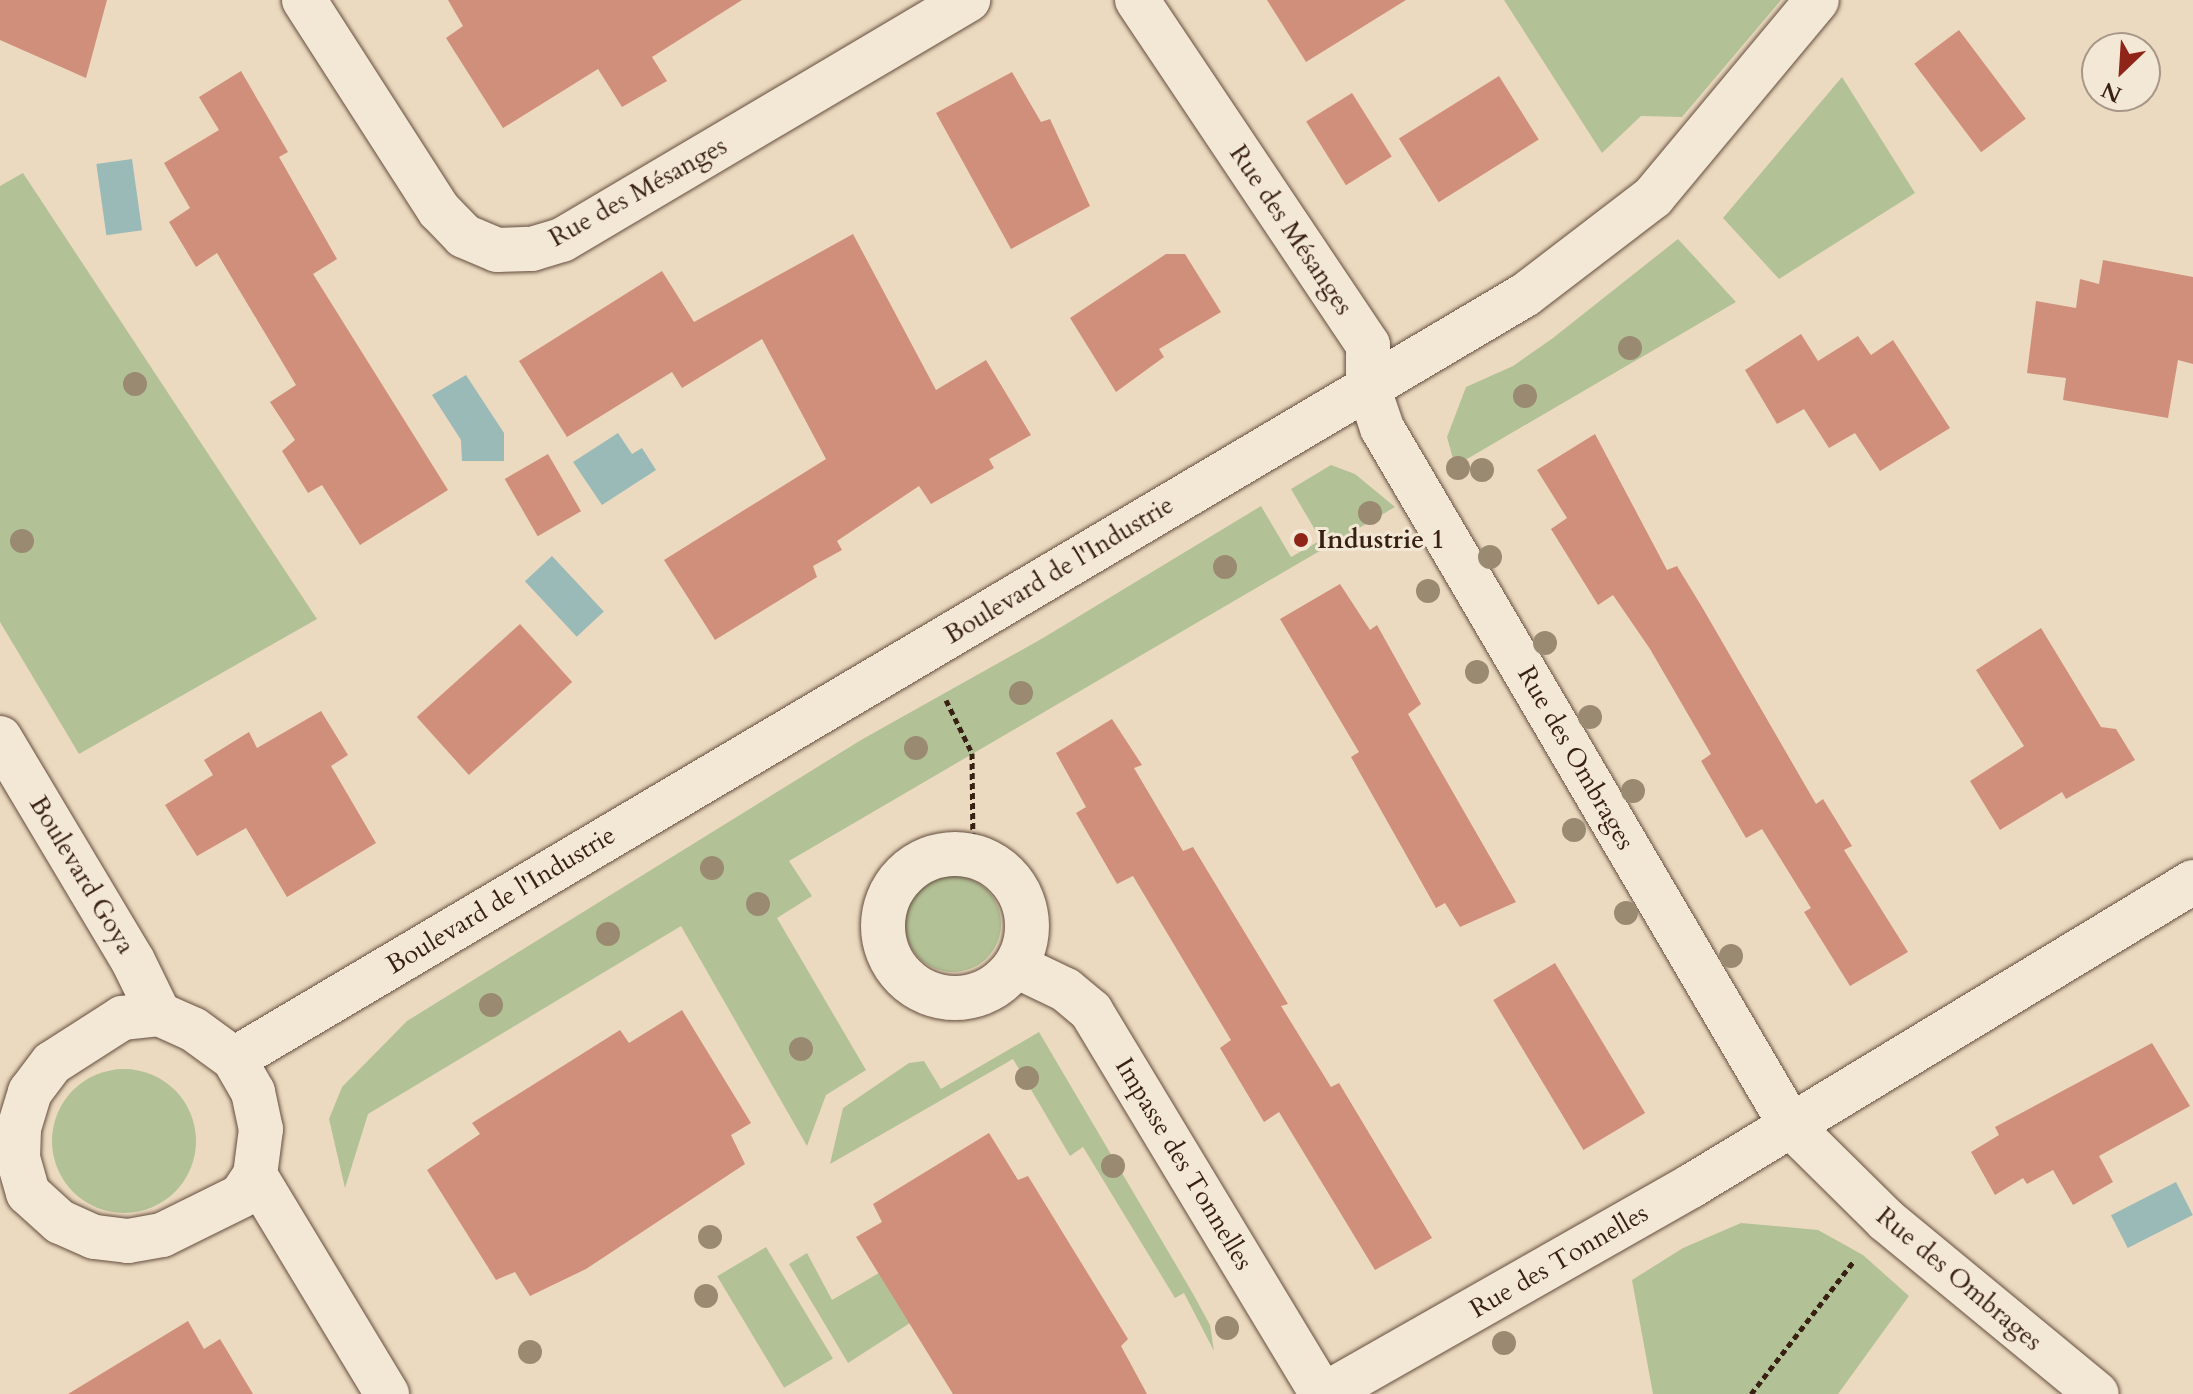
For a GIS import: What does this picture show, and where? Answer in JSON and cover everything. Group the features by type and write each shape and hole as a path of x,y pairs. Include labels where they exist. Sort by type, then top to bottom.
{"street":[{"name":"Rue des Mésanges","path":"304,0 439,210 464,236 497,250 532,249 562,240 968,0"},
{"name":"Rue des Mésanges","path":"1137,0 1368,345 1368,387"},
{"name":"Boulevard de l'Industrie","path":"234,1059 1525,295 1653,197 1817,0"},
{"name":"Rue des Ombrages","path":"1368,387 1382,428 1791,1126 1886,1220 2097,1394"},
{"name":"Boulevard Goya","path":"0,738 133,961 159,1014"},
{"path":"934,857 973,857 1004,874 1020,893 1026,930 1016,966 998,985 951,999 926,993 906,979 890,958 883,934 884,909 894,886 912,868 934,857"},
{"path":"1791,1126 2193,882"},
{"name":"Impasse des Tonnelles","path":"1016,966 1066,990 1091,1011 1324,1394"},
{"path":"159,1014 193,1029 234,1059 253,1092 261,1129 255,1175 241,1196 205,1218 162,1235 128,1241 94,1237 14,1201 19,1128 30,1092 52,1063 84,1039 122,1018 159,1014"},
{"name":"Rue des Tonnelles","path":"1324,1394 1791,1126"},
{"path":"255,1175 387,1394"}],"path":[{"path":"939,686 972,753 973,857"},
{"path":"1751,1394 1863,1249"}],"green space":[{"path":"1504,0 1781,0 1682,117 1641,116 1602,153"},
{"path":"1842,77 1915,193 1779,279 1723,218"},
{"path":"23,173 317,619 79,754 0,622 0,186"},
{"path":"1678,239 1736,302 1455,466 1447,437 1466,387 1513,366"},
{"path":"1331,465 1355,474 1395,507 789,861 812,896 777,918 866,1070 826,1095 807,1146 681,926 368,1114 345,1188 329,1119 342,1087 407,1021 861,740 1043,638 1261,506 1291,557 1321,540 1291,489"},
{"path":"953,876 971,880 987,890 997,906 1001,924 997,942 987,958 971,968 953,972 935,968 919,958 909,942 905,924 909,906 919,890 935,880"},
{"path":"1039,1032 1192,1292 1210,1325 1214,1351 1184,1293 1175,1298 1083,1147 1070,1156 1013,1059 830,1164 843,1108 909,1063 924,1061 941,1089"},
{"path":"124,1069 152,1074 175,1090 191,1113 196,1141 191,1169 175,1192 152,1208 124,1213 96,1208 73,1192 57,1169 52,1141 57,1113 73,1090 96,1074"},
{"path":"1741,1223 1818,1230 1863,1255 1909,1296 1838,1394 1653,1394 1632,1280 1683,1248"},
{"path":"766,1247 833,1358 784,1388 717,1276"},
{"path":"807,1253 832,1300 879,1273 910,1323 848,1363 789,1264"}],"water":[{"path":"132,159 142,230 106,235 96,164"},
{"path":"466,375 504,433 504,461 462,461 461,440 432,395"},
{"path":"618,433 632,454 642,448 656,470 602,505 573,462"},
{"path":"552,556 604,612 577,637 525,581"},
{"path":"2176,1182 2193,1215 2128,1248 2111,1215"}],"building":[{"path":"0,0 107,0 86,78 0,40"},
{"path":"448,0 742,0 652,57 667,81 622,107 598,69 503,128 446,38 463,26"},
{"path":"1267,0 1406,0 1306,62"},
{"path":"1959,30 2026,119 1981,152 1914,64"},
{"path":"241,71 288,152 279,157 337,259 313,274 448,490 360,545 322,485 308,493 282,451 295,440 270,402 296,385 217,253 196,267 169,222 190,208 164,163 219,130 199,97"},
{"path":"1012,72 1041,122 1050,119 1090,206 1011,249 936,113"},
{"path":"1499,76 1539,140 1439,202 1399,139"},
{"path":"1352,93 1392,157 1346,185 1306,122"},
{"path":"853,234 936,390 986,360 1031,435 989,459 994,468 931,504 919,486 837,541 842,550 813,566 817,577 715,640 664,560 826,459 762,339 682,388 672,372 567,437 519,361 662,271 694,322"},
{"path":"1166,254 1185,254 1221,312 1159,349 1164,357 1116,392 1070,318"},
{"path":"2103,260 2193,277 2193,364 2178,360 2168,418 2063,400 2066,378 2027,373 2036,301 2076,308 2080,279 2099,284"},
{"path":"1801,334 1818,361 1858,336 1871,355 1893,340 1950,428 1880,471 1855,433 1829,448 1804,409 1777,424 1745,370"},
{"path":"1595,434 1667,570 1677,566 1816,804 1823,799 1852,846 1844,850 1908,952 1850,986 1804,912 1811,908 1762,829 1746,838 1701,761 1711,754 1650,649 1613,595 1598,605 1551,529 1567,518 1537,470"},
{"path":"548,454 581,511 538,536 505,479"},
{"path":"1340,584 1370,630 1377,625 1421,704 1408,714 1516,902 1460,927 1445,903 1436,908 1351,757 1359,752 1280,619"},
{"path":"520,624 572,682 469,775 417,717"},
{"path":"2041,628 2101,727 2116,729 2135,760 2066,799 2062,792 2000,830 1970,781 2024,746 1976,670"},
{"path":"321,711 348,755 331,766 376,843 287,897 246,828 197,856 165,805 213,775 204,760 249,732 257,748"},
{"path":"1112,719 1142,765 1134,768 1183,851 1193,847 1288,1004 1281,1006 1331,1087 1339,1083 1432,1238 1375,1270 1279,1112 1264,1122 1220,1048 1231,1040 1133,876 1117,884 1076,813 1086,807 1056,753"},
{"path":"1555,963 1645,1113 1583,1150 1493,1000"},
{"path":"682,1010 751,1123 731,1135 745,1164 586,1269 530,1296 515,1272 496,1280 427,1170 480,1134 472,1123 620,1030 629,1043"},
{"path":"2152,1043 2190,1106 2099,1156 2113,1182 2073,1205 2053,1170 2027,1184 2023,1178 1995,1195 1971,1152 1999,1135 1995,1127"},
{"path":"989,1133 1018,1180 1028,1176 1128,1339 1121,1346 1147,1394 953,1394 856,1237 882,1222 873,1204"},
{"path":"188,1321 204,1349 220,1339 253,1394 68,1394"}],"place":[{"name":"Industrie 1","path":"1301,540"}]}
